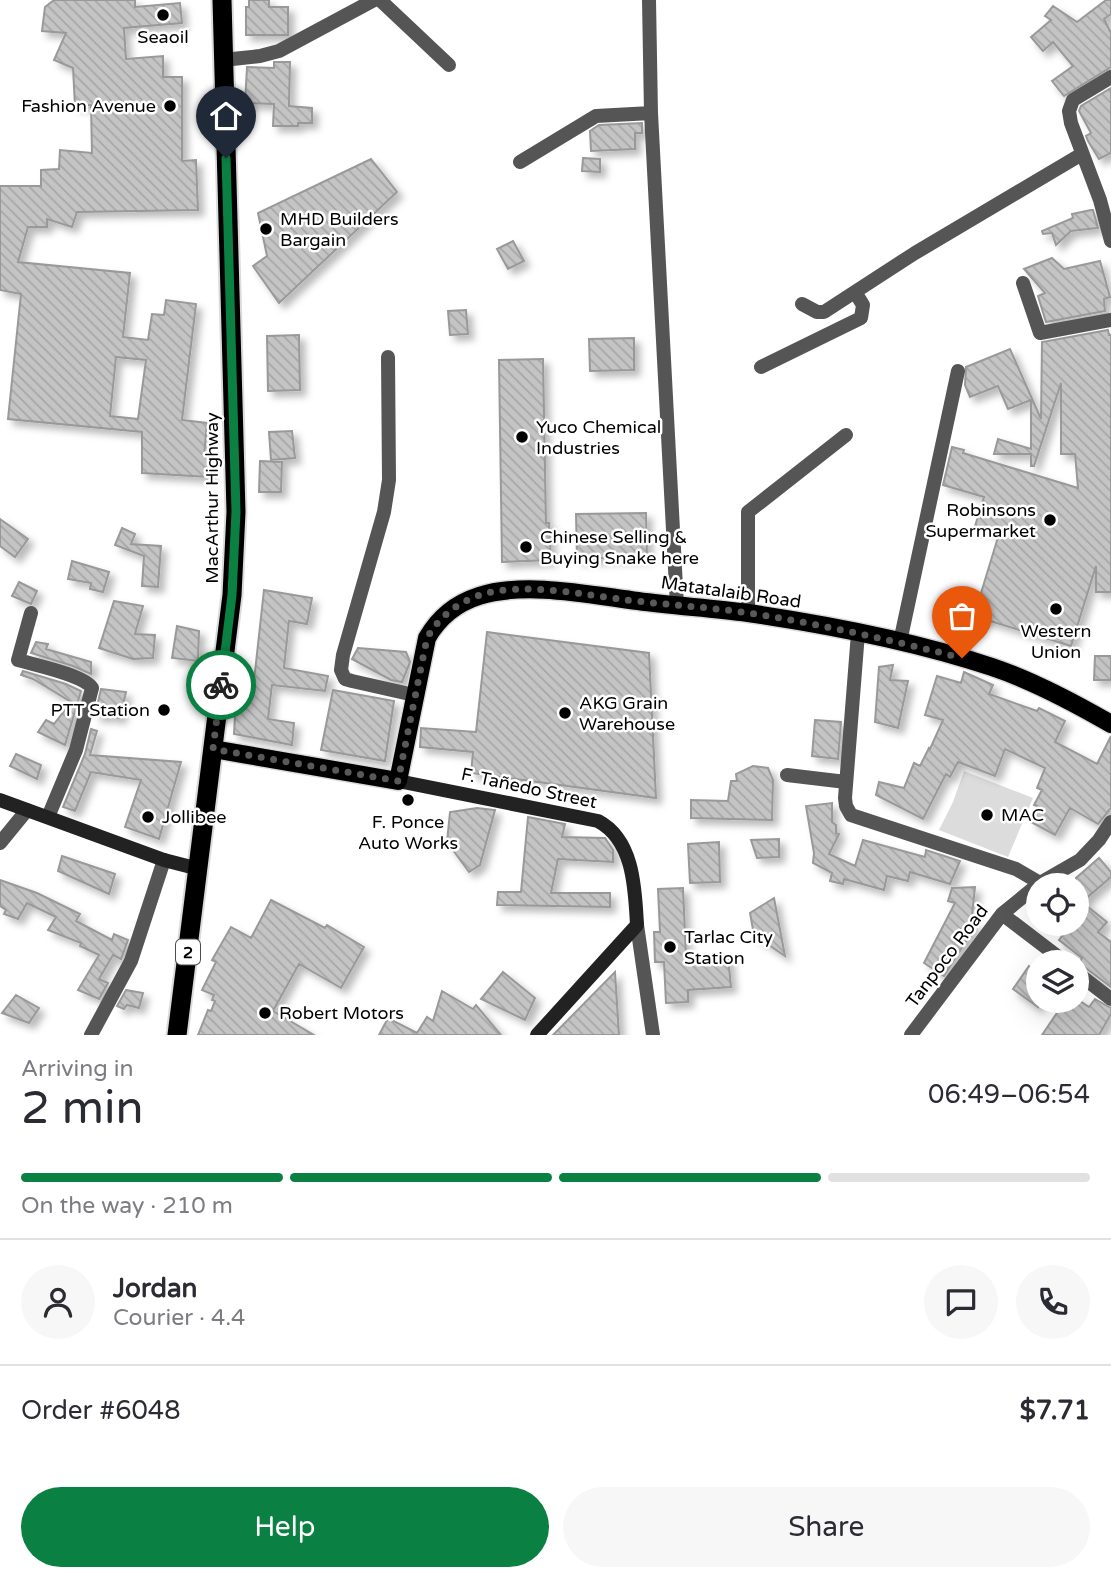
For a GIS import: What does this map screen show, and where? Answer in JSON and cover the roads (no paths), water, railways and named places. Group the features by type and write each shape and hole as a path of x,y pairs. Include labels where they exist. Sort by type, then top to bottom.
{"highway":[{"name":"MacArthur Highway","path":"177,1035 232,595 236,512 222,0"}],"main road":[{"name":"Matatalaib Road","path":"398,781 427,638 435,625 447,613 480,595 517,590 563,592 748,613 900,642 1018,676 1111,724"},
{"path":"213,749 398,781"},
{"name":"F. Tañedo Street","path":"398,781 585,818 605,825 617,836 628,859 637,925"},
{"path":"0,800 164,860 199,869"},
{"path":"537,1035 637,925"}],"street":[{"path":"223,60 279,51 373,0"},
{"path":"380,0 449,65"},
{"path":"649,0 652,113 677,606"},
{"path":"1111,77 1073,100 1070,105 1070,124 1100,200 1111,241"},
{"path":"520,162 596,116 652,113"},
{"path":"802,304 817,312 824,312 915,253 1082,154"},
{"path":"1023,284 1040,333 1111,320"},
{"path":"761,367 861,318 863,305 855,292"},
{"path":"388,357 389,480 384,512 341,670 345,679 414,695"},
{"path":"900,642 958,371"},
{"path":"748,613 748,512 846,435"},
{"path":"31,613 18,660 80,679 92,688 76,750 48,817"},
{"path":"858,633 846,782 846,806 851,815 1016,869 1026,875"},
{"path":"787,775 846,782"},
{"path":"0,843 27,810"},
{"name":"Tanpoco Road","path":"1057,873 1080,860 1111,822"},
{"path":"92,1035 131,961 164,860"},
{"name":"Tanpoco Road","path":"918,1033 1002,914 1026,894"},
{"path":"1002,914 1049,950"},
{"path":"637,925 653,1035"},
{"path":"1089,982 1111,999"}],"place":[{"name":"Seaoil","path":"163,15"},
{"name":"Fashion Avenue","path":"170,106"},
{"name":"MHD Builders Bargain","path":"266,229"},
{"name":"Yuco Chemical Industries","path":"522,437"},
{"name":"Robinsons Supermarket","path":"1050,520"},
{"name":"Chinese Selling & Buying Snake here","path":"526,547"},
{"name":"Western Union","path":"1056,609"},
{"name":"PTT Station","path":"164,710"},
{"name":"AKG Grain Warehouse","path":"565,713"},
{"name":"F. Ponce Auto Works","path":"408,800"},
{"name":"MAC","path":"987,815"},
{"name":"Jollibee","path":"148,817"},
{"name":"Tarlac City Station","path":"670,947"},
{"name":"Robert Motors","path":"265,1013"}]}
